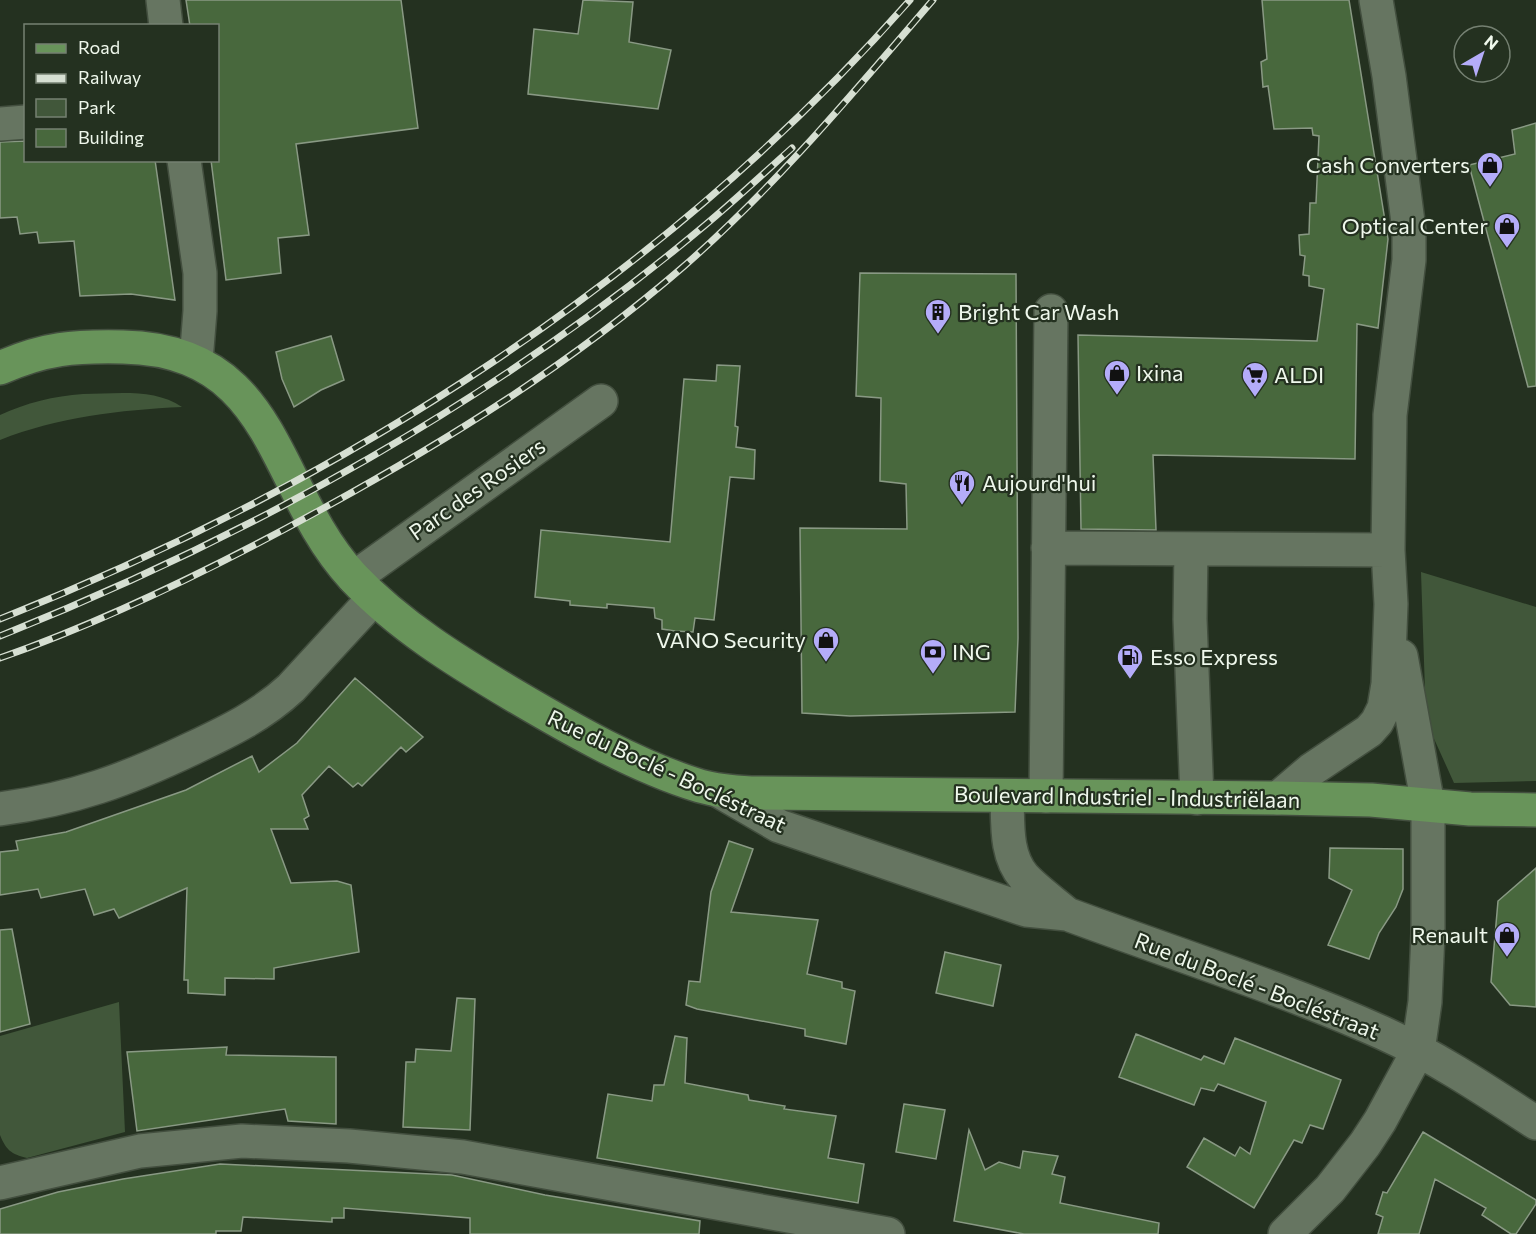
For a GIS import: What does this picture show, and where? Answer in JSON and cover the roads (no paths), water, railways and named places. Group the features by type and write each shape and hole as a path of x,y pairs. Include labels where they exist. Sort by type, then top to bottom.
{"main road":[{"name":"Rue du Boclé - Bocléstraat","path":"0,368 38,353 75,347 130,347 152,349 196,361 217,373 243,398 274,446 328,545 364,588 452,657 566,726 664,773 719,790"},
{"name":"Boulevard Industriel - Industriëlaan","path":"719,790 751,794 1371,800 1470,809 1536,810"}],"street":[{"path":"163,0 166,24"},
{"path":"1278,798 1311,770 1368,731 1377,722 1384,708 1388,684 1391,604 1388,550 1390,415 1409,260 1409,230 1389,76 1376,0"},
{"path":"0,124 24,122"},
{"path":"184,162 200,273 196,361"},
{"path":"1046,796 1051,311"},
{"name":"Parc des Rosiers","path":"0,809 62,799 99,788 150,769 248,721 291,688 364,588 602,401"},
{"path":"1048,548 1388,550"},
{"path":"1191,549 1190,620 1197,798"},
{"path":"1285,1234 1330,1189 1365,1144 1380,1122 1418,1051 1425,1002 1428,805 1391,604"},
{"name":"Rue du Boclé - Bocléstraat","path":"719,790 779,826 1026,910 1067,914 1311,1002 1418,1051 1536,1123"},
{"name":"Rue du Boclé - Bocléstraat","path":"1007,796 1008,838 1013,859 1024,876 1067,914"},
{"path":"0,1183 140,1151 242,1141 350,1146 464,1157 888,1234"}],"railway":[{"path":"0,619 128,565 252,504 374,437 492,363 605,282 713,195 815,101 910,0"},
{"path":"0,658 123,609 283,530 417,455 554,367 641,302 717,236 782,172 933,0"},
{"path":"0,636 94,597 187,554 368,459 456,406 542,349 624,289 704,226 792,148"}],"place":[{"name":"Cash Converters","path":"1490,188"},
{"name":"Optical Center","path":"1507,249"},
{"name":"Bright Car Wash","path":"938,335"},
{"name":"Ixina","path":"1117,396"},
{"name":"ALDI","path":"1255,398"},
{"name":"Aujourd'hui","path":"962,506"},
{"name":"VANO Security","path":"826,663"},
{"name":"ING","path":"933,675"},
{"name":"Esso Express","path":"1130,680"},
{"name":"Renault","path":"1507,958"}]}
